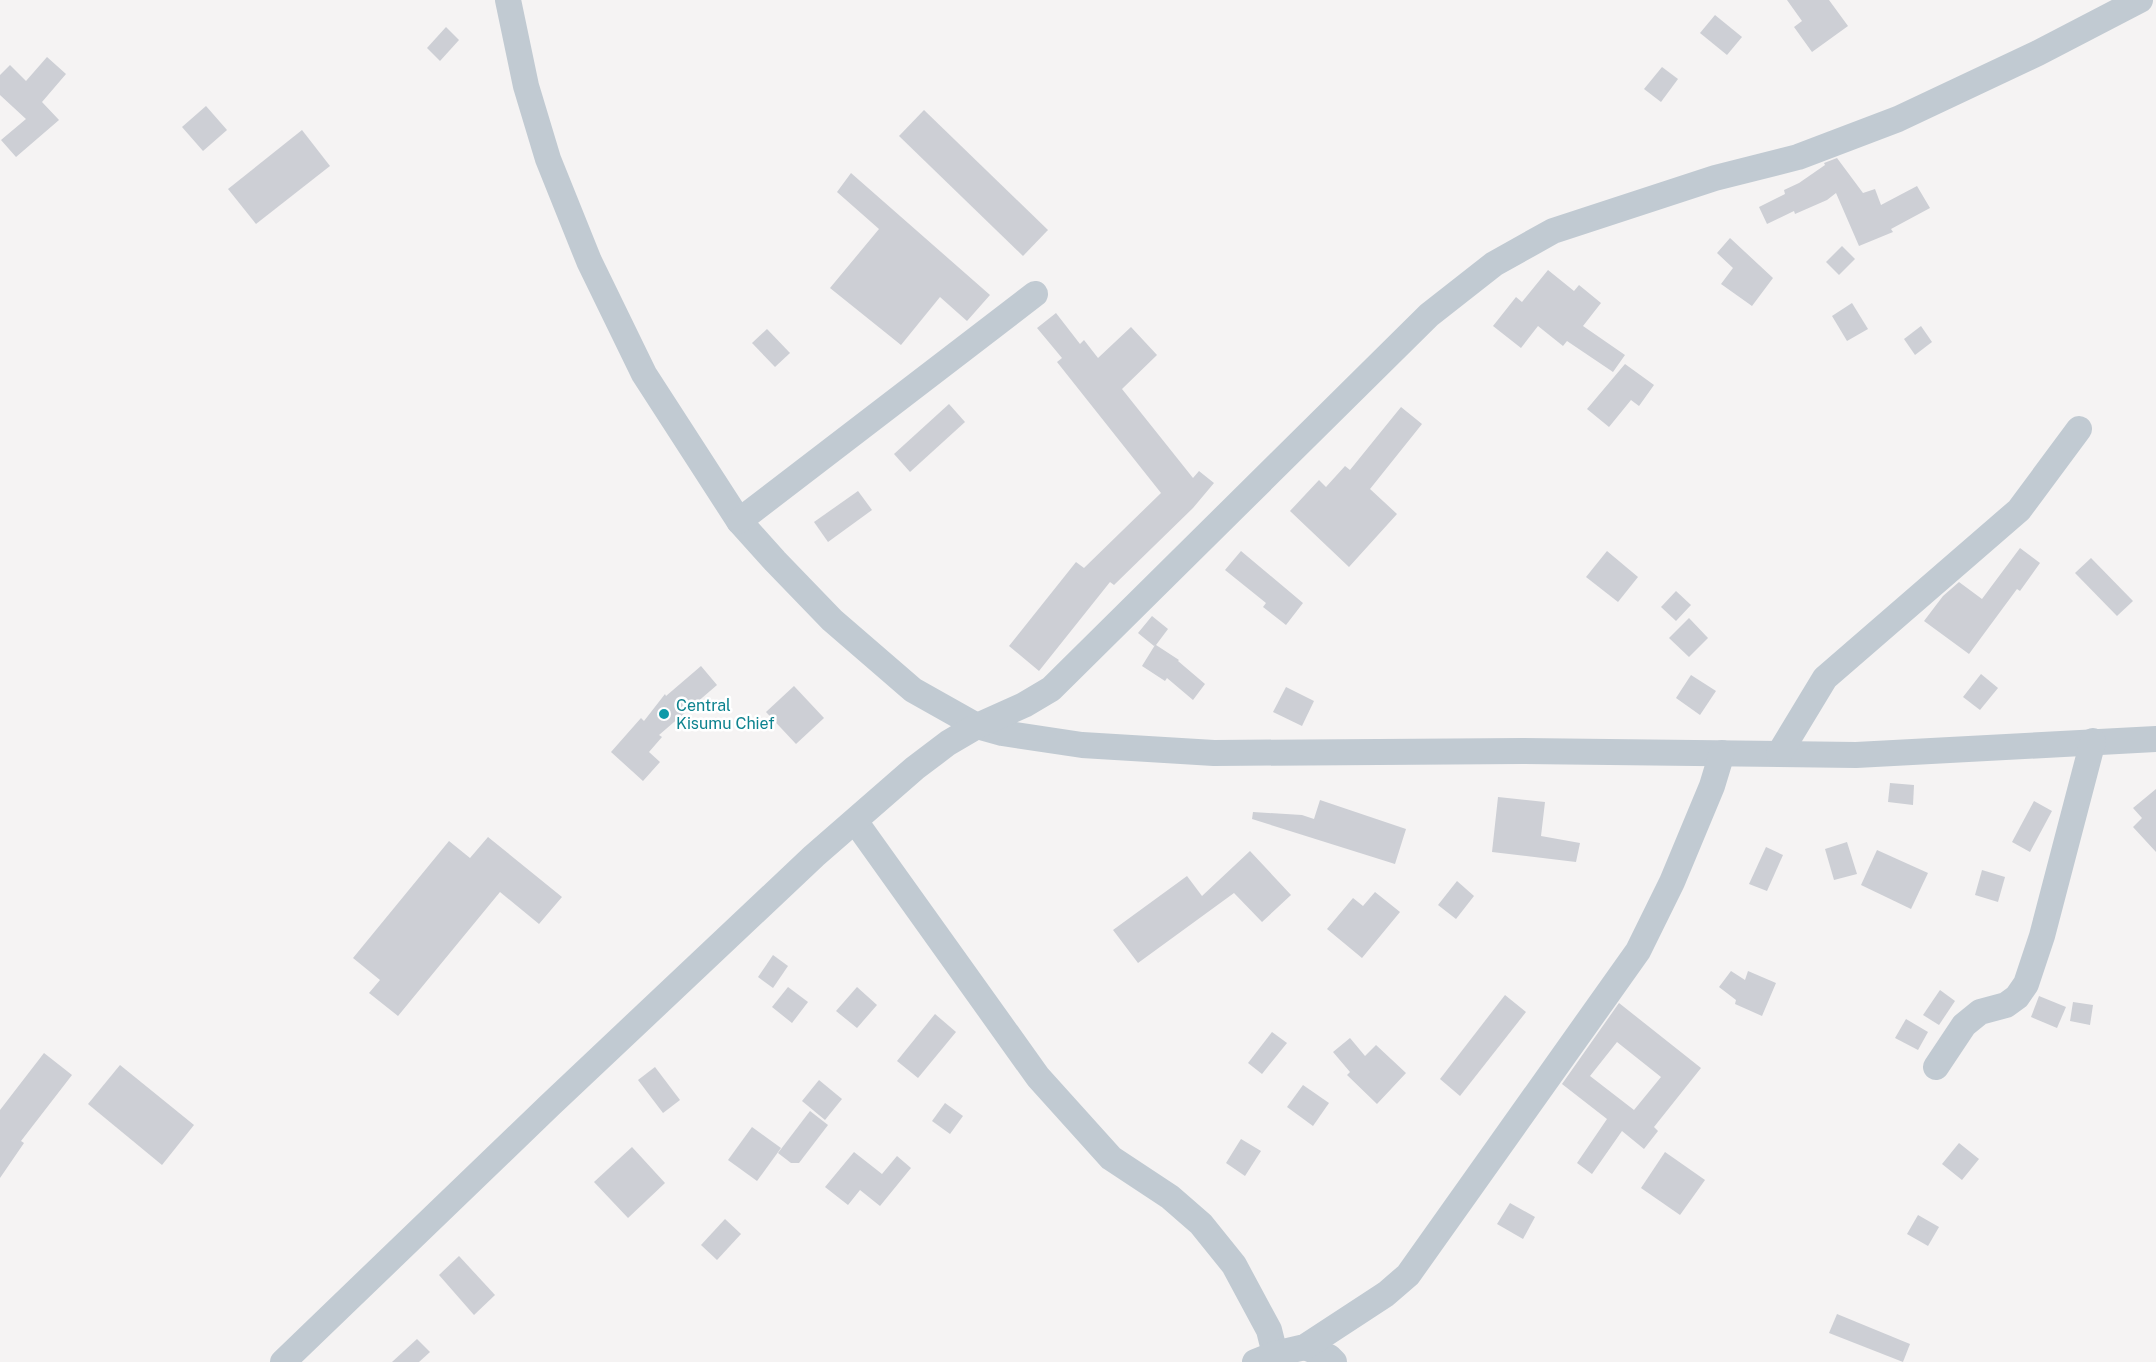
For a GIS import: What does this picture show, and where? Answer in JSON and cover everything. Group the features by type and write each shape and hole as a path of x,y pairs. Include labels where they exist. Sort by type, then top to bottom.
{"street":[{"path":"508,0 526,86 548,159 589,261 644,374 739,521 775,561 832,620 913,690 977,726 1002,733 1082,745 1214,753 1381,750 1856,755 2156,739"},
{"path":"283,1362 550,1105 806,864 915,768 948,743 1051,689 1429,315 1494,264 1552,231 1715,178 1798,156 1898,119 2038,53 2140,0"},
{"path":"739,521 1035,294"},
{"path":"1779,754 1825,678 2019,510 2079,429"},
{"path":"1936,1067 1964,1026 1980,1012 2006,1005 2017,997 2026,984 2043,936 2093,741"},
{"path":"855,821 1038,1077 1111,1158 1170,1197 1201,1224 1234,1265 1269,1330 1265,1358 1305,1347 1386,1294 1408,1275 1638,951 1672,882 1712,786 1722,753"},
{"path":"1305,1347 1334,1362"}],"building":[{"path":"1787,0 1829,0 1848,26 1812,52 1794,27 1802,21"},
{"path":"1715,15 1742,37 1727,55 1700,33"},
{"path":"446,27 459,40 440,61 427,48"},
{"path":"47,57 66,74 42,102 59,120 16,157 1,140 26,119 0,95 0,75 10,65 26,81"},
{"path":"1662,67 1678,79 1661,102 1644,89"},
{"path":"206,106 227,130 203,151 182,127"},
{"path":"924,110 1048,230 1023,256 899,136"},
{"path":"302,130 330,166 256,224 228,189"},
{"path":"1837,158 1863,193 1875,189 1881,205 1917,186 1930,208 1891,229 1893,232 1859,246 1836,193 1827,200 1795,214 1794,211 1767,224 1759,207 1785,194 1784,190 1799,183 1825,165 1824,163"},
{"path":"851,173 990,295 967,321 940,297 901,345 830,288 879,229 837,192"},
{"path":"1730,238 1773,278 1752,306 1721,284 1733,268 1717,253"},
{"path":"1842,246 1855,259 1839,275 1826,262"},
{"path":"1548,270 1574,291 1579,285 1601,303 1583,326 1625,355 1613,372 1567,341 1563,346 1538,326 1521,348 1493,326 1516,297 1522,302"},
{"path":"1852,303 1868,329 1847,341 1832,316"},
{"path":"1056,313 1080,344 1084,340 1098,358 1131,327 1157,355 1122,389 1193,478 1199,471 1214,483 1193,508 1114,585 1110,582 1039,671 1009,646 1076,562 1084,568 1161,493 1057,362 1062,358 1037,328"},
{"path":"1921,326 1932,342 1915,355 1904,339"},
{"path":"767,329 790,353 775,367 752,343"},
{"path":"1625,364 1654,385 1639,406 1631,400 1609,427 1587,409"},
{"path":"949,404 965,422 910,472 894,454"},
{"path":"1401,407 1422,424 1370,489 1397,514 1349,567 1290,511 1319,480 1326,487 1345,466 1350,470"},
{"path":"858,491 872,510 828,542 814,522"},
{"path":"2020,548 2040,563 2020,591 2017,589 1969,654 1924,621 1943,596 1959,582 1982,599"},
{"path":"1241,551 1303,603 1286,625 1263,607 1266,603 1225,570"},
{"path":"1607,551 1638,577 1618,602 1586,577"},
{"path":"2091,558 2133,601 2117,616 2075,573"},
{"path":"1676,591 1691,605 1676,621 1661,607"},
{"path":"1152,616 1168,629 1156,645 1179,660 1205,684 1193,700 1167,678 1165,681 1142,666 1155,645 1138,633"},
{"path":"1689,618 1708,638 1689,657 1669,638"},
{"path":"701,666 717,685 659,735 662,737 649,752 660,762 643,781 611,752 641,718 644,721 665,694 666,696"},
{"path":"1981,674 1998,688 1980,710 1963,697"},
{"path":"1691,675 1716,691 1700,715 1676,698"},
{"path":"794,686 824,718 796,744 766,712"},
{"path":"1286,687 1314,701 1302,726 1273,712"},
{"path":"1890,783 1914,785 1913,805 1888,802"},
{"path":"2156,789 2156,852 2133,827 2142,818 2133,808"},
{"path":"1498,797 1545,802 1541,836 1580,843 1576,862 1492,852"},
{"path":"1320,800 1406,829 1395,864 1252,819 1253,812 1302,815 1314,819"},
{"path":"2034,801 2052,811 2030,852 2012,842"},
{"path":"488,837 562,897 539,924 500,892 398,1016 369,993 380,980 353,958 449,841 470,858"},
{"path":"1847,842 1857,874 1834,880 1825,849"},
{"path":"1766,847 1783,855 1767,891 1749,884"},
{"path":"1877,850 1928,873 1911,909 1861,885"},
{"path":"1250,851 1291,895 1262,922 1234,893 1138,963 1113,930 1187,876 1202,896"},
{"path":"1982,870 2005,877 1998,902 1975,895"},
{"path":"1457,881 1474,896 1456,919 1438,905"},
{"path":"1375,892 1400,912 1362,958 1327,929 1353,898 1363,906"},
{"path":"773,955 788,966 773,988 758,977"},
{"path":"1731,971 1745,980 1748,971 1776,983 1762,1016 1735,1004 1736,1000 1719,987"},
{"path":"788,987 808,1002 792,1023 772,1007"},
{"path":"857,987 877,1005 857,1028 836,1011"},
{"path":"1940,990 1955,1001 1939,1025 1923,1015"},
{"path":"1505,995 1526,1012 1460,1096 1440,1079"},
{"path":"2039,996 2066,1007 2057,1028 2031,1017"},
{"path":"2073,1002 2093,1005 2090,1025 2070,1021"},
{"path":"1619,1003 1701,1068 1654,1127 1658,1131 1644,1149 1622,1131 1592,1174 1577,1163 1607,1119 1562,1084","holes":["1617,1042 1661,1077 1634,1110 1590,1076"]},
{"path":"935,1014 956,1032 918,1078 897,1061"},
{"path":"1906,1019 1928,1032 1918,1050 1895,1038"},
{"path":"1272,1032 1287,1043 1262,1074 1248,1063"},
{"path":"1350,1038 1365,1056 1376,1045 1406,1073 1377,1104 1347,1075 1350,1072 1333,1052"},
{"path":"44,1053 72,1075 21,1141 24,1143 0,1178 0,1110"},
{"path":"120,1065 194,1125 162,1165 88,1104"},
{"path":"655,1067 680,1100 663,1113 638,1080"},
{"path":"819,1080 842,1099 825,1120 802,1101"},
{"path":"1303,1085 1329,1103 1313,1126 1287,1107"},
{"path":"945,1103 963,1116 950,1134 932,1121"},
{"path":"810,1111 828,1125 799,1163 791,1163 778,1153"},
{"path":"752,1127 781,1148 757,1181 728,1160"},
{"path":"1241,1139 1261,1151 1245,1176 1226,1163"},
{"path":"1959,1143 1979,1159 1962,1180 1942,1164"},
{"path":"632,1147 665,1183 628,1218 594,1182"},
{"path":"854,1152 882,1174 897,1156 911,1168 880,1206 860,1190 848,1205 825,1187"},
{"path":"1665,1152 1705,1180 1680,1215 1641,1188"},
{"path":"1510,1203 1535,1217 1523,1239 1497,1224"},
{"path":"1918,1215 1939,1227 1928,1246 1907,1234"},
{"path":"725,1219 741,1234 717,1260 701,1245"},
{"path":"459,1256 495,1295 474,1315 439,1275"},
{"path":"1837,1314 1910,1344 1903,1362 1829,1333"},
{"path":"417,1339 430,1352 419,1362 392,1362"}],"place":[{"name":"Central Kisumu Chief","path":"664,714"}]}
